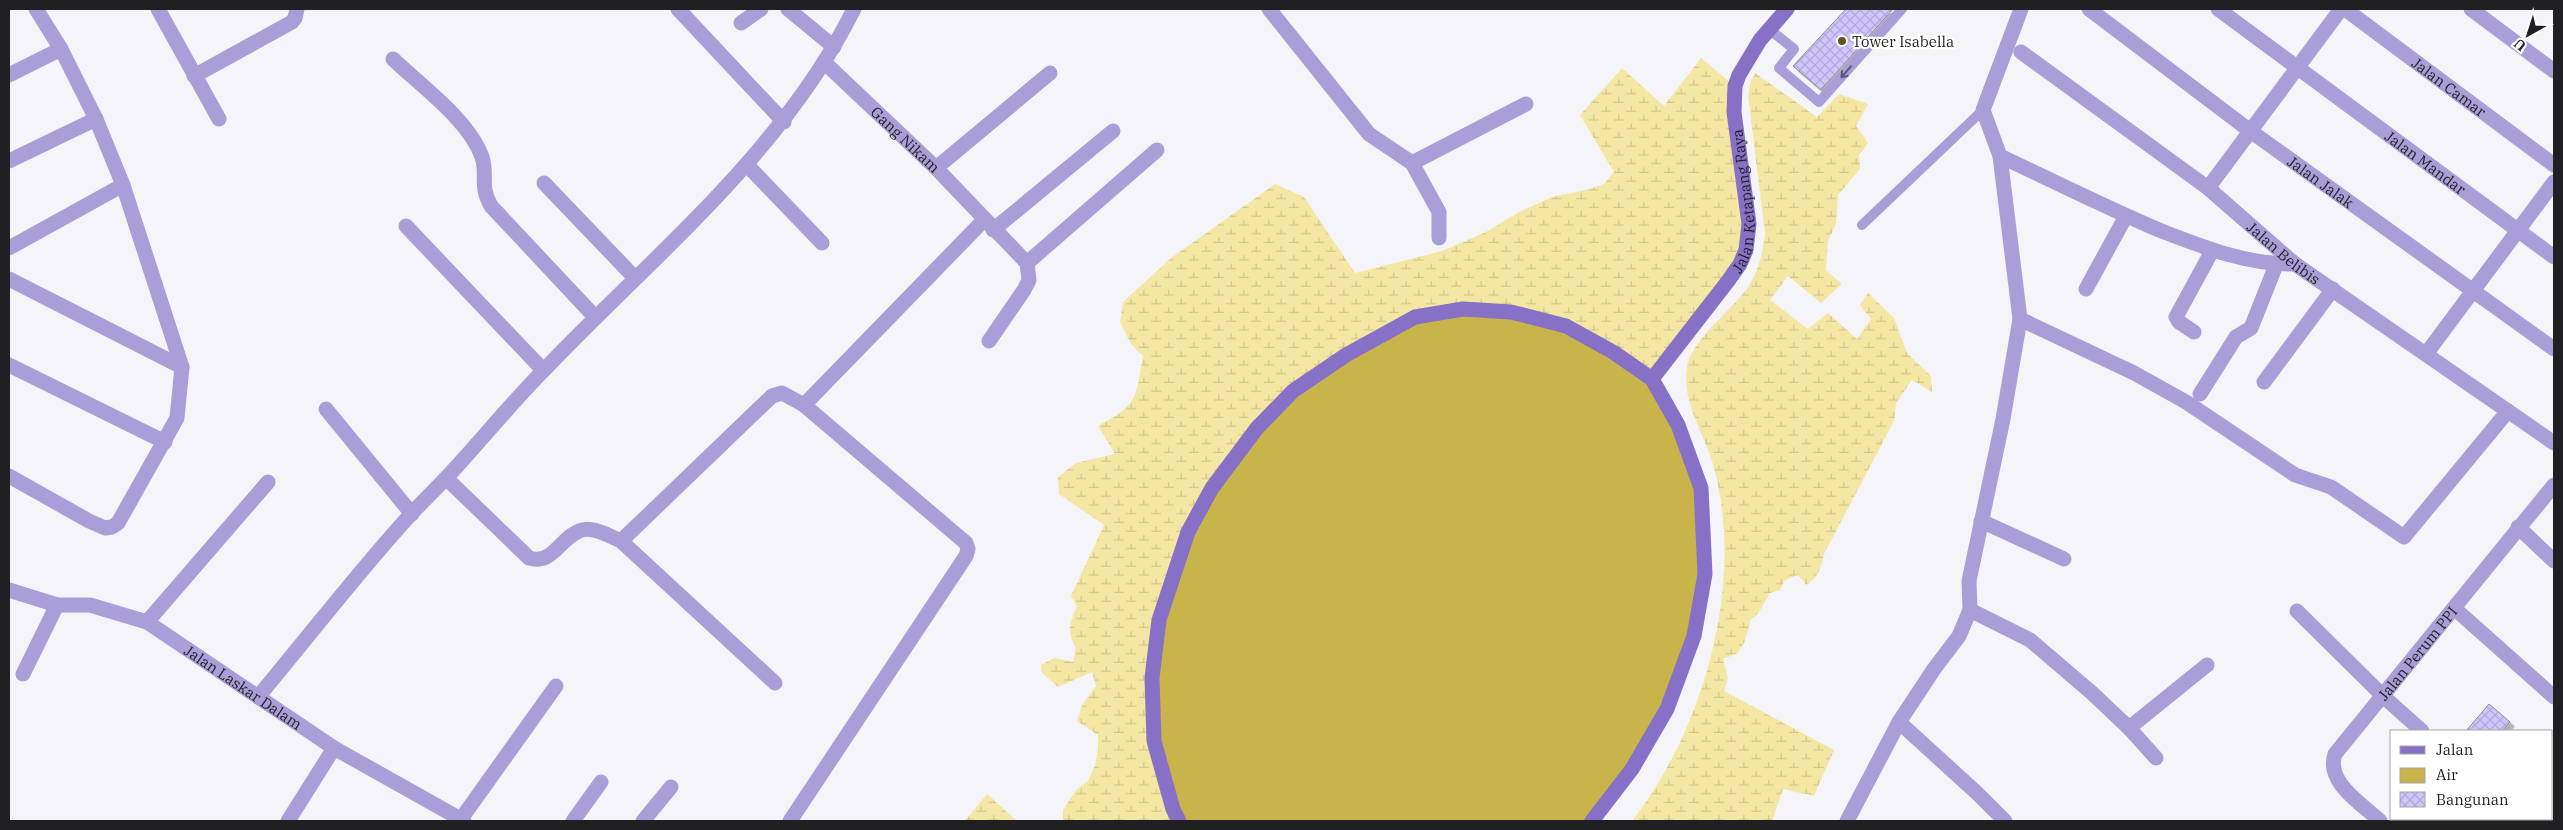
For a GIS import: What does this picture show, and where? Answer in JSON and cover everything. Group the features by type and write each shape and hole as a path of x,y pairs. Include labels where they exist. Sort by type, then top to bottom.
{"street":[{"path":"9,476 89,521 105,528 112,527 118,523 177,418 182,367 123,185 96,119 61,49 36,9"},
{"path":"158,9 219,120"},
{"path":"194,76 292,22 297,9"},
{"path":"678,9 784,122"},
{"path":"741,23 761,9"},
{"path":"788,9 834,47"},
{"path":"258,697 412,514 543,370 692,223 747,165 784,122 825,62 854,9"},
{"path":"1269,9 1369,134 1412,163 1439,212 1439,238"},
{"name":"Jalan Ketapang Raya","path":"1652,380 1728,281 1740,264 1746,250 1749,224 1733,99 1739,74 1748,58 1769,29 1787,9"},
{"path":"1847,821 1899,722 1934,668 1959,636 1970,610 1969,581 2003,419 2020,319 2000,156 1983,110 2021,9"},
{"name":"Jalan Jalak","path":"2089,9 2250,130 2554,350"},
{"name":"Jalan Mandar","path":"2218,9 2554,257"},
{"path":"2208,188 2295,67 2341,9"},
{"name":"Jalan Camar","path":"2345,9 2554,166"},
{"path":"2471,9 2554,71"},
{"path":"9,74 61,49"},
{"name":"Jalan Belibis","path":"2022,52 2208,188 2295,264 2554,443"},
{"path":"393,59 462,124 482,157 484,195 491,206 595,317"},
{"name":"Gang Nikam","path":"825,62 936,168 1027,263"},
{"path":"936,168 1050,73"},
{"path":"1412,163 1526,104"},
{"path":"9,161 96,119"},
{"path":"804,405 989,225 1113,131"},
{"path":"988,340 1024,290 1029,280 1027,263 1157,150"},
{"path":"2000,156 2126,216 2212,251 2276,265 2295,264"},
{"path":"747,165 822,243"},
{"path":"544,182 635,278"},
{"path":"2426,354 2554,182"},
{"path":"9,248 123,185"},
{"path":"2086,289 2126,216"},
{"path":"406,226 543,370"},
{"path":"2194,332 2179,322 2176,317 2212,251"},
{"path":"2200,394 2236,337 2251,328 2276,265"},
{"path":"9,279 182,367"},
{"path":"2264,382 2333,289"},
{"path":"1180,821 1173,809 1154,741 1152,678 1159,620 1188,532 1212,488 1257,428 1293,390 1346,355 1415,317 1463,309 1511,312 1566,326 1613,352 1652,380 1678,425 1701,488 1705,574 1694,636 1667,710 1632,770 1592,821"},
{"path":"2020,319 2134,373 2186,402 2295,475 2330,487 2404,537 2508,411"},
{"path":"9,365 165,442"},
{"path":"621,541 772,396 786,394 804,405 962,539 968,550 966,556 790,821"},
{"path":"326,409 412,514"},
{"path":"446,478 529,558 538,561 546,558 579,530 592,530 621,541 774,683"},
{"path":"147,622 268,482"},
{"name":"Jalan Perum PPI","path":"2380,821 2338,781 2332,764 2335,754 2384,697 2518,527 2554,485"},
{"path":"1981,521 2064,559"},
{"path":"2518,527 2554,561"},
{"name":"Jalan Laskar Dalam","path":"9,590 56,605 90,605 147,622 334,748 463,820"},
{"path":"23,674 56,605"},
{"path":"2454,608 2554,698"},
{"path":"1970,610 2030,640 2130,728 2156,758"},
{"path":"2297,611 2384,697 2421,730"},
{"path":"2130,728 2208,665"},
{"path":"463,820 556,686"},
{"path":"1899,722 2005,821"},
{"path":"288,821 334,748"},
{"path":"573,821 601,782"},
{"path":"643,821 671,787"}],"lane":[{"path":"1769,29 1794,49 1779,68 1819,102 1902,9"},
{"path":"1862,225 1983,110"}],"green space":[{"path":"1701,58 1735,86 1746,250 1652,379 1179,821 1063,821 1063,810 1077,789 1088,781 1095,765 1098,735 1077,721 1082,705 1096,686 1092,672 1058,687 1042,673 1041,665 1054,658 1073,662 1076,648 1071,637 1070,627 1077,606 1071,596 1104,525 1059,494 1058,477 1076,463 1115,454 1098,426 1121,412 1133,399 1143,356 1131,344 1120,322 1123,302 1171,258 1275,184 1304,197 1355,273 1442,251 1486,232 1519,212 1552,197 1604,184 1614,172 1580,115 1622,68 1664,106"},
{"path":"1755,73 1817,117 1839,94 1868,104 1856,126 1868,143 1859,155 1860,169 1838,195 1836,224 1828,241 1826,270 1842,284 1821,303 1788,276 1770,300 1808,329 1828,313 1857,339 1871,319 1860,305 1868,293 1894,318 1907,353 1931,376 1932,392 1912,380 1896,403 1894,421 1824,554 1817,575 1806,585 1798,575 1785,580 1780,590 1770,593 1758,614 1751,619 1745,641 1738,653 1723,659 1728,678 1724,691 1834,750 1814,796 1783,789 1772,821 1632,821 1657,784 1680,743 1698,699 1712,653 1721,606 1724,559 1722,512 1714,468 1691,406 1686,380 1690,357 1703,337 1746,290 1757,270 1763,248 1765,233 1748,96 1750,84"},
{"path":"987,794 1017,821 965,821"}],"water":[{"path":"1463,309 1566,326 1652,379 1701,488 1705,574 1667,709 1592,821 1179,821 1154,741 1152,678 1188,532 1293,391 1415,317"}],"building":[{"name":"Tower Isabella","path":"1846,9 1893,9 1821,90 1793,66"},
{"path":"2489,704 2510,722 2503,730 2467,730"}],"place":[{"name":"Tower Isabella","path":"1842,41"}]}
